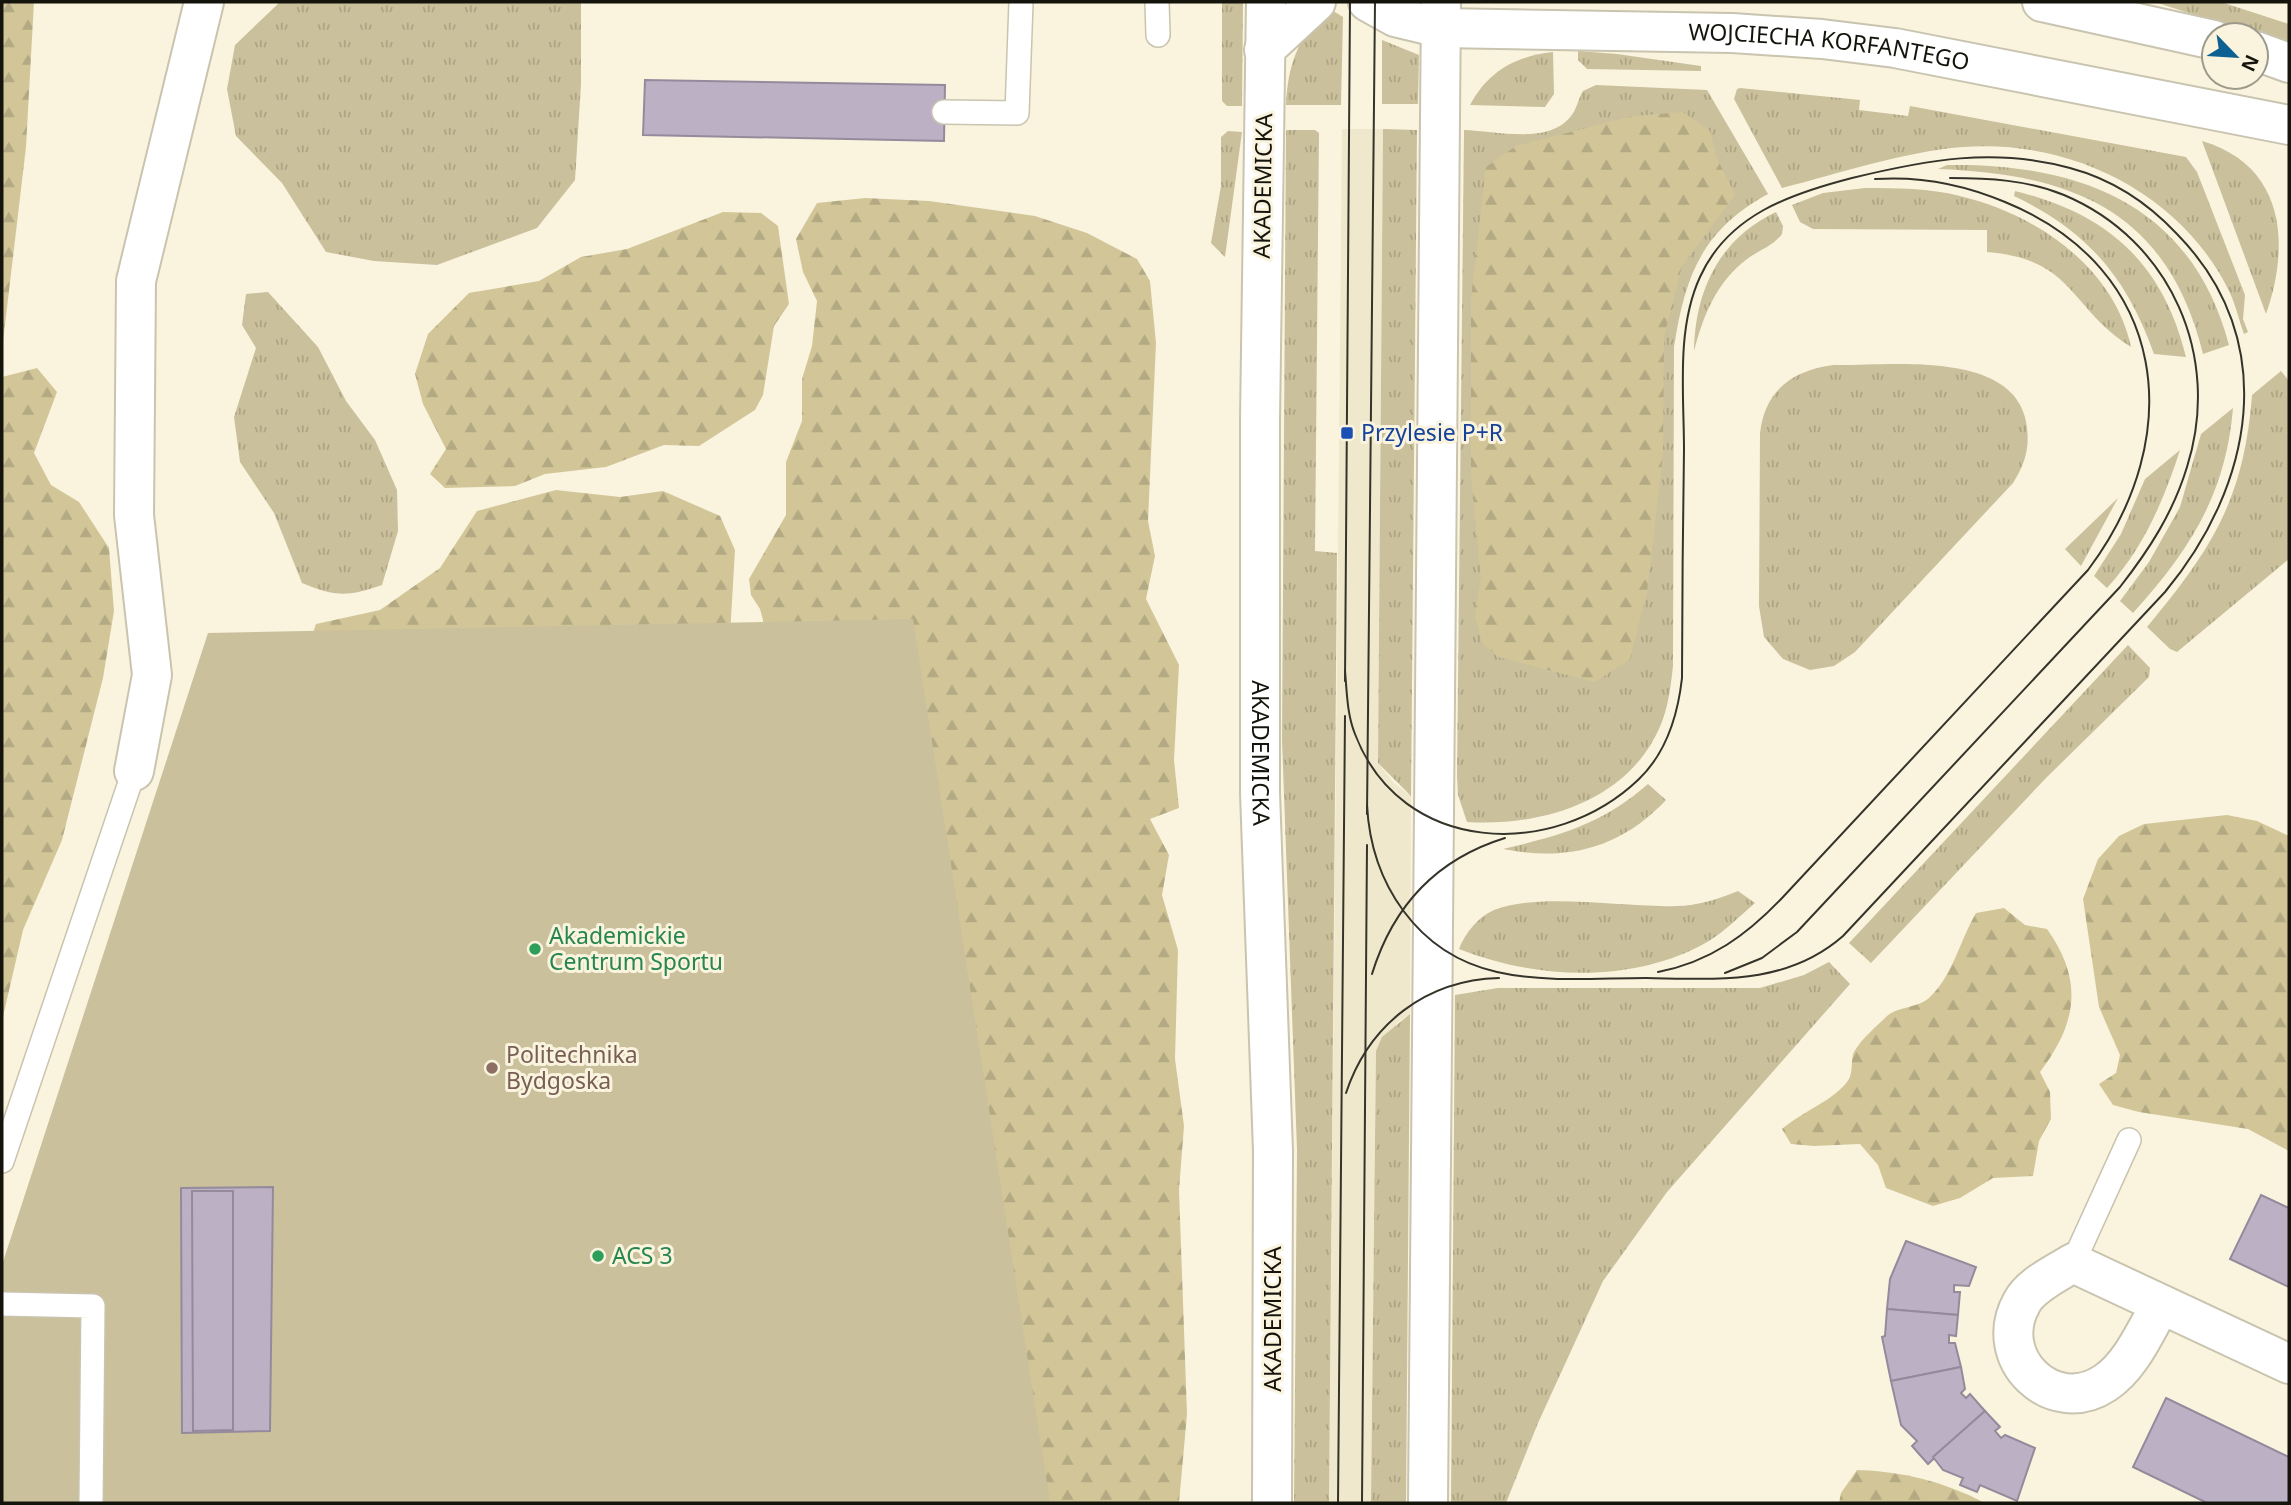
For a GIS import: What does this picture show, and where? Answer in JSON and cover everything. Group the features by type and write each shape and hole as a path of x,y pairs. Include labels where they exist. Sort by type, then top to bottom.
{"street":[{"path":"134,771 152,675 134,515 136,281 204,2"},
{"name":"AKADEMICKA","path":"1266,2 1260,793 1273,1138 1272,1503"},
{"path":"1264,50 1316,2"},
{"name":"WOJCIECHA KORFANTEGO","path":"1368,2 1395,17 1441,15 1732,33 1822,39 1895,48 2289,125"},
{"path":"2042,2 2200,37"},
{"path":"1428,1503 1441,15"},
{"path":"2270,56 2289,63"},
{"path":"2161,1304 2119,1371 2108,1382 2093,1390 2053,1390 2041,1385 2015,1353 2013,1321 2023,1299 2073,1263 2161,1304 2289,1364"}],"lane":[{"path":"944,112 1017,113 1021,2"},
{"path":"1157,2 1157,35"},
{"path":"2,1161 134,771"},
{"path":"2073,1263 2129,1140"},
{"path":"2,1304 93,1306 91,1503"}],"shaded area":[{"path":"1342,129 1383,129 1378,763 1394,783 1411,796 1410,1014 1398,1022 1376,1051 1371,1503 1329,1503"}],"green space":[{"path":"2,2 34,2 26,147 2,350"},
{"path":"280,2 581,2 581,84 575,180 537,228 437,265 374,261 326,252 282,183 236,136 227,89 235,45"},
{"path":"1222,2 1243,2 1242,106 1227,106 1222,101"},
{"path":"2155,2 2221,2 2289,24 2289,46 2270,40 2270,21 2213,21"},
{"path":"1335,12 1343,17 1341,105 1286,105 1292,64 1303,38 1322,19"},
{"path":"1382,40 1419,55 1418,104 1382,104"},
{"path":"1578,51 1701,66 1701,71 1587,69 1578,60"},
{"path":"1553,52 1554,94 1545,107 1470,105 1485,83 1504,67 1527,57"},
{"path":"1596,85 1707,90 1768,194 1727,223 1700,257 1691,277 1678,322 1674,347 1673,666 1663,719 1649,747 1631,770 1609,788 1583,802 1556,813 1526,819 1467,822 1458,795 1457,776 1464,130 1506,134 1549,131 1571,116 1583,91"},
{"path":"1737,89 1860,100 1859,110 1908,116 1910,106 2186,157 2197,172 2245,295 2243,319 2248,332 2244,334 2230,293 2209,258 2183,227 2153,201 2119,180 2082,163 2044,152 2004,147 1963,147 1894,158 1782,188 1734,99"},
{"path":"1683,112 1710,131 1716,156 1735,195 1682,266 1664,336 1663,455 1647,592 1630,659 1595,682 1498,657 1482,643 1475,615 1481,578 1471,473 1471,299 1486,167 1516,146 1633,116"},
{"path":"1383,129 1417,130 1411,796 1378,763"},
{"path":"1286,130 1315,130 1319,133 1315,551 1337,553 1329,1503 1294,1503 1297,1150 1282,740"},
{"path":"1228,131 1242,132 1225,257 1211,243 1221,186 1221,137"},
{"path":"2202,141 2229,152 2250,168 2265,188 2274,210 2278,260 2266,314"},
{"path":"1947,165 1996,166 2042,173 2085,184 2124,202 2159,226 2188,258 2212,297 2229,345 2203,354 2187,305 2166,265 2139,234 2108,210 2072,192 2031,180 1938,169"},
{"path":"1865,188 1901,188 1948,193 1988,204 2043,231 2068,248 2108,292 2122,318 2131,347 2095,317 2055,275 2038,264 2016,256 1987,252 1987,230 1813,229 1800,222 1792,205 1823,193"},
{"path":"2015,191 2078,213 2127,247 2163,295 2176,324 2186,357 2154,354 2131,302 2102,260 2084,241 2063,225 2014,196"},
{"path":"865,198 929,201 1035,216 1087,233 1137,259 1150,281 1156,343 1148,521 1155,556 1146,599 1179,665 1174,760 1179,808 1150,819 1169,855 1162,895 1178,950 1175,1059 1184,1126 1179,1190 1187,1414 1179,1503 1001,1503 760,609 751,595 749,579 786,515 786,462 802,421 802,379 812,346 817,301 803,272 796,239 817,203"},
{"path":"723,212 761,213 778,226 789,304 774,326 763,395 755,410 699,446 664,445 606,467 545,474 515,486 445,488 430,474 446,449 423,404 415,374 428,334 469,293 539,281 581,257 627,249"},
{"path":"1776,212 1783,226 1782,234 1747,259 1727,278 1707,312 1694,351 1699,308 1714,269 1739,237"},
{"path":"268,292 318,347 346,401 375,440 397,490 398,531 382,585 342,594 302,583 274,513 240,462 234,417 256,348 242,325 246,294"},
{"path":"1913,364 1971,371 1995,381 2014,396 2025,417 2028,444 2022,467 2013,483 1855,652 1834,666 1810,670 1783,659 1764,637 1759,606 1760,433 1768,405 1784,385 1806,372 1834,365"},
{"path":"37,368 57,392 34,453 51,485 79,502 109,548 114,611 103,678 62,840 23,930 2,1021 2,377"},
{"path":"2281,371 2289,381 2289,559 2177,652 2170,649 2147,627 2190,572 2221,521 2241,464 2252,395"},
{"path":"2233,408 2222,467 2202,519 2172,566 2133,613 2120,601 2149,562 2180,507 2201,434"},
{"path":"2180,450 2151,523 2131,557 2107,588 2094,576 2121,534 2145,479"},
{"path":"556,490 620,497 663,491 720,516 735,550 729,653 301,670 316,624 380,610 440,568 477,511"},
{"path":"2118,498 2081,566 2065,549"},
{"name":"Akademickie Centrum Sportu","path":"913,619 1050,1503 2,1503 2,1265 208,633"},
{"path":"2128,645 2150,668 2149,677 2046,778 1871,963 1849,943"},
{"path":"1648,784 1666,800 1631,830 1612,840 1571,852 1549,854 1503,849 1544,839 1580,826 1614,809"},
{"path":"2227,815 2257,821 2289,836 2289,1151 2248,1129 2139,1112 2113,1105 2099,1084 2116,1073 2120,1055 2099,1007 2083,899 2098,859 2119,836 2144,824"},
{"path":"1738,891 1755,903 1727,928 1709,941 1680,955 1650,965 1586,973 1553,971 1521,967 1459,949 1468,931 1477,921 1494,910 1513,905 1558,901 1684,906 1708,902"},
{"path":"2004,908 2025,925 2047,929 2067,966 2071,984 2068,1019 2062,1036 2040,1072 2050,1092 2051,1119 2039,1141 2033,1176 1993,1178 1960,1198 1933,1206 1886,1188 1878,1165 1860,1144 1791,1144 1782,1129 1833,1095 1847,1082 1854,1052 1865,1038 1887,1016 1925,1001 1938,988 1976,913"},
{"path":"1829,962 1850,984 1667,1192 1603,1281 1538,1423 1506,1503 1451,1503 1455,995 1498,988 1760,988 1804,975"},
{"path":"1410,1014 1406,1503 1371,1503 1376,1051 1382,1037"},
{"path":"1857,1470 1923,1479 1985,1503 1839,1503 1841,1493"}],"building":[{"path":"645,80 945,85 944,141 643,135"},
{"path":"273,1187 270,1431 182,1433 181,1188"},
{"path":"192,1191 233,1191 233,1430 193,1431"},
{"path":"2261,1195 2289,1208 2289,1287 2230,1259"},
{"path":"1906,1241 1976,1267 1969,1286 1954,1285 1954,1292 1960,1292 1958,1315 1887,1309 1890,1279"},
{"path":"1887,1309 1958,1315 1956,1336 1949,1335 1949,1343 1955,1343 1961,1367 1891,1381 1882,1337 1885,1336"},
{"path":"1961,1367 1965,1389 1961,1393 1966,1398 1970,1394 1985,1411 1928,1464 1912,1446 1917,1441 1901,1425 1891,1381"},
{"path":"2166,1398 2289,1457 2289,1503 2207,1503 2133,1467"},
{"path":"1985,1411 2000,1427 1995,1431 2001,1438 2005,1435 2035,1448 2017,1501 1980,1485 1977,1492 1960,1485 1963,1478 1943,1470 1933,1457"}],"tram line":[{"path":"1345,681 1350,2"},
{"path":"1367,814 1375,2"},
{"path":"1345,671 1352,726 1377,774 1407,804 1443,823 1482,833 1524,833 1565,824 1604,806 1639,779 1657,757 1669,732 1682,678 1683,362 1692,297 1712,256 1727,238 1763,210 1806,191 1907,166 1960,158 2014,158 2070,168 2100,179 2128,194 2166,223 2210,276 2232,320 2243,366 2243,413 2235,460 2219,506 2195,551 2165,592 1843,936 1821,952 1774,972 1724,978 1552,979 1497,972 1469,963 1422,932 1404,911 1389,887 1378,861 1370,834 1367,805"},
{"path":"1725,973 1762,958 1797,932 2120,587 2159,530 2175,500 2187,467 2196,426 2198,384 2192,344 2179,307 2159,272 2133,241 2101,215 2064,195 2008,181 1950,178"},
{"path":"1658,972 1694,961 1727,945 1756,923 1783,897 2088,570 2120,519 2140,466 2149,413 2146,361 2130,313 2101,269 2060,232 2005,202 1941,183 1875,179"},
{"path":"1338,1503 1345,716"},
{"path":"1372,974 1392,927 1421,888 1458,859 1505,838"},
{"path":"1362,1503 1367,845"},
{"path":"1346,1093 1369,1046 1404,1010 1448,987 1499,978"}],"place":[{"name":"Przylesie P+R","path":"1347,433"},
{"name":"Akademickie Centrum Sportu","path":"535,949"},
{"name":"Politechnika Bydgoska","path":"492,1068"},
{"name":"ACS 3","path":"598,1256"}]}
